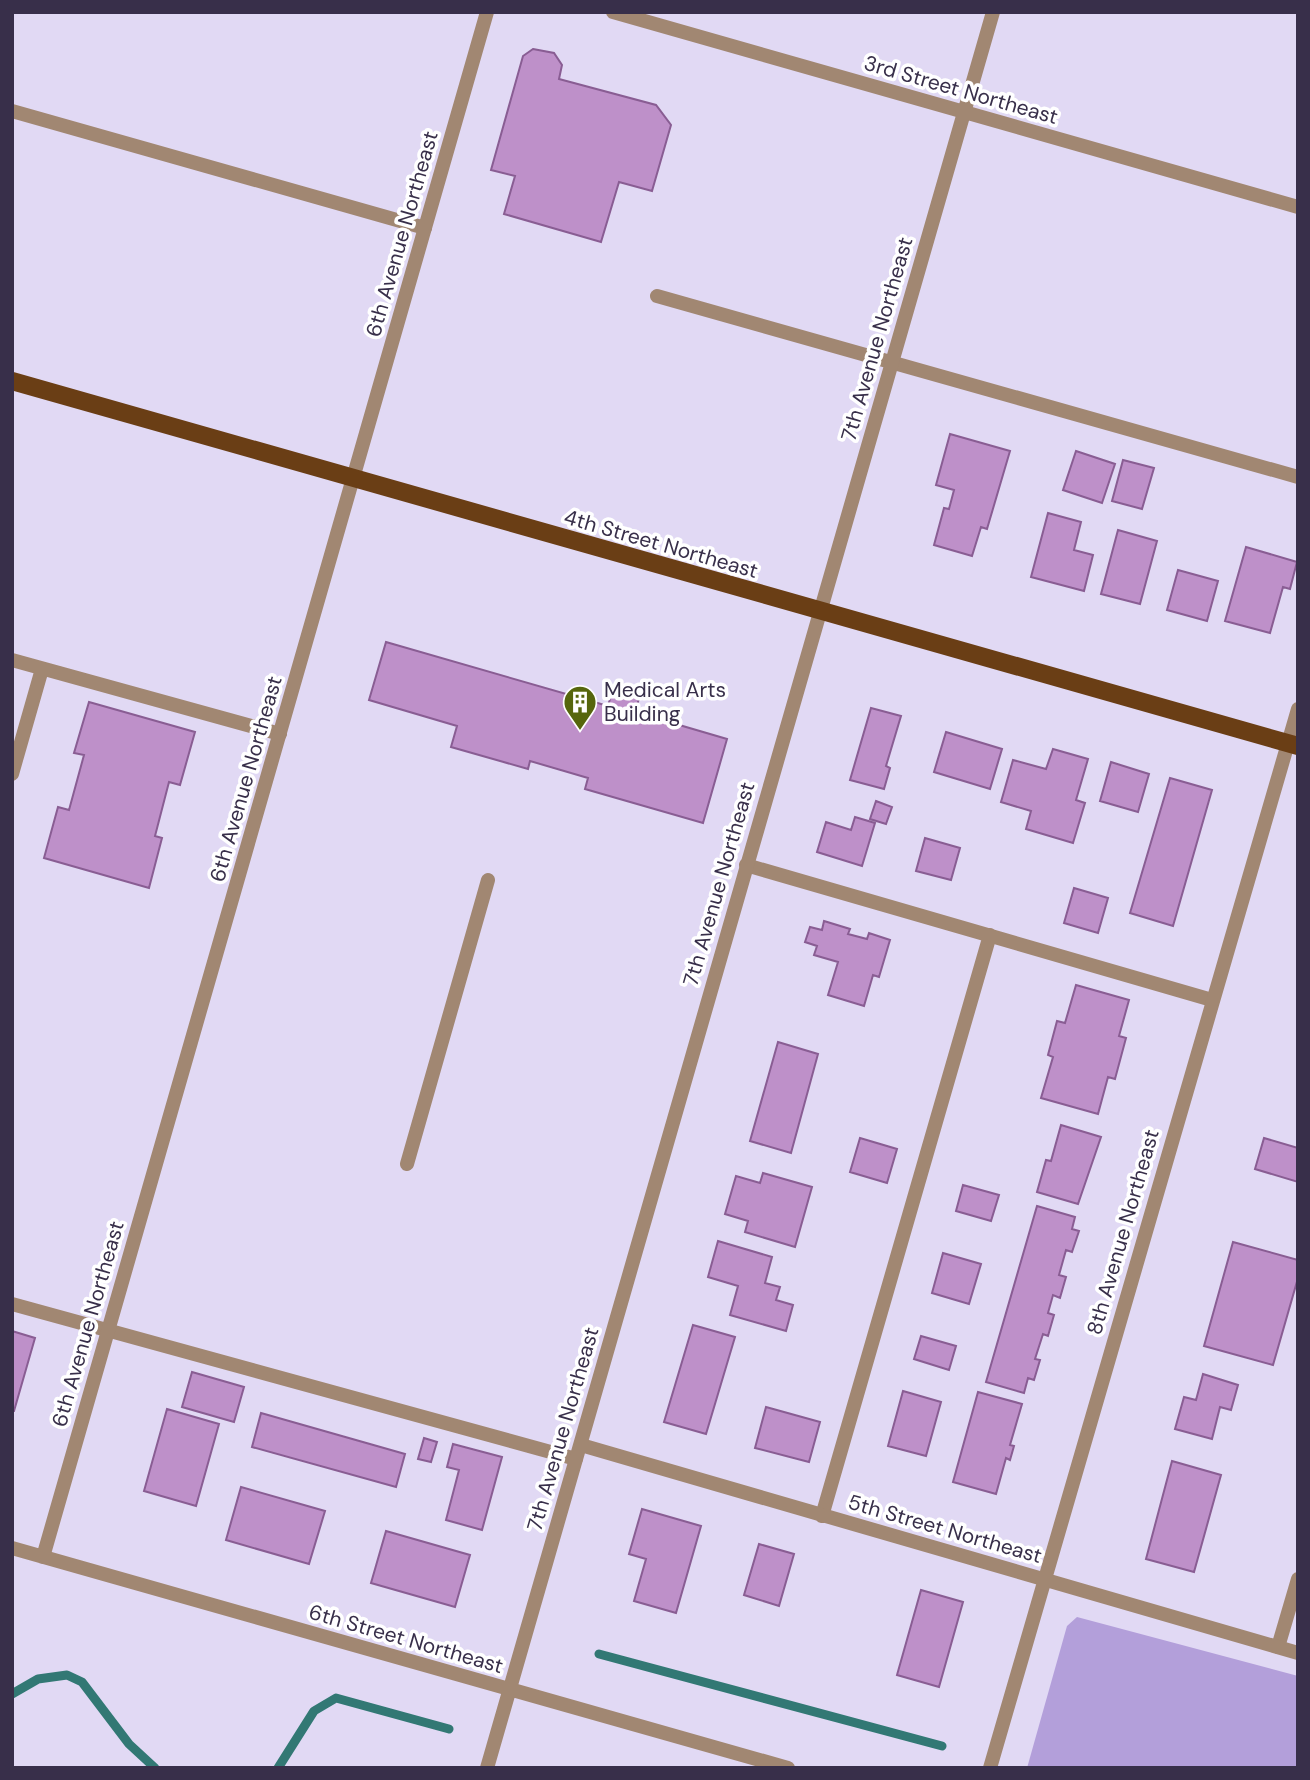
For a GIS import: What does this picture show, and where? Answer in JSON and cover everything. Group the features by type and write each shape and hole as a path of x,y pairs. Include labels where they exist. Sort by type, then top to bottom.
{"main road":[{"name":"4th Street Northeast","path":"12,382 818,612 1293,744"}],"street":[{"name":"6th Avenue Northeast","path":"43,1557 487,12"},
{"name":"3rd Street Northeast","path":"613,12 1298,207"},
{"name":"7th Avenue Northeast","path":"487,1768 993,12"},
{"path":"12,111 425,228"},
{"path":"657,296 1298,477"},
{"path":"12,660 280,733"},
{"path":"12,774 42,669"},
{"name":"8th Avenue Northeast","path":"990,1768 1212,1000 1293,744 1298,709"},
{"path":"746,865 1212,1000"},
{"path":"407,1164 488,880"},
{"path":"822,1517 990,935"},
{"name":"5th Street Northeast","path":"12,1304 108,1332 822,1517 1298,1653"},
{"name":"6th Street Northeast","path":"12,1548 788,1768"},
{"path":"1278,1647 1298,1579"}],"shaded area":[{"path":"1077,1617 1298,1676 1298,1768 1027,1768 1067,1626"}],"building":[{"path":"533,49 554,53 562,65 559,79 656,105 671,125 652,191 619,182 601,242 504,214 515,176 491,170 523,56"},
{"path":"950,434 1010,451 987,529 981,527 972,556 934,545 944,508 949,509 954,490 936,485"},
{"path":"1076,451 1115,464 1102,503 1063,490"},
{"path":"1123,460 1154,468 1142,509 1112,501"},
{"path":"1048,513 1081,522 1074,550 1093,555 1084,591 1031,577"},
{"path":"1118,530 1157,541 1140,604 1101,594"},
{"path":"1246,547 1297,562 1290,589 1283,587 1270,633 1225,621"},
{"path":"1178,570 1218,581 1207,621 1167,610"},
{"name":"Medical Arts Building","path":"386,642 608,706 613,688 640,695 635,712 727,739 703,823 585,789 588,778 530,761 528,769 451,747 457,726 369,700"},
{"path":"89,702 195,732 180,785 169,782 155,836 162,838 149,888 44,858 58,807 69,810 84,755 74,753"},
{"path":"871,708 901,716 886,766 890,768 884,789 850,780"},
{"path":"946,732 1002,749 990,789 934,772"},
{"path":"1053,749 1088,759 1076,800 1085,803 1073,843 1026,829 1031,811 1001,802 1013,760 1046,769"},
{"path":"1111,762 1149,774 1138,812 1100,801"},
{"path":"1170,778 1212,790 1173,926 1130,913"},
{"path":"876,801 892,807 886,824 870,819"},
{"path":"855,817 875,823 862,866 817,852 826,822 851,830"},
{"path":"925,838 960,848 951,880 916,871"},
{"path":"1074,888 1108,898 1098,933 1064,923"},
{"path":"824,921 850,929 848,934 867,939 869,933 890,940 879,977 873,975 864,1006 828,995 838,962 814,955 817,946 805,942 810,927 822,930"},
{"path":"1076,985 1129,1000 1119,1036 1126,1038 1115,1079 1108,1077 1098,1114 1041,1098 1053,1057 1048,1055 1057,1021 1065,1023"},
{"path":"778,1042 818,1054 791,1153 750,1141"},
{"path":"1061,1125 1101,1137 1078,1204 1037,1192 1046,1160 1051,1161"},
{"path":"860,1138 897,1149 887,1183 850,1172"},
{"path":"1264,1138 1298,1148 1298,1182 1255,1169"},
{"path":"763,1173 812,1187 795,1247 745,1232 748,1221 725,1214 736,1176 760,1183"},
{"path":"963,1185 999,1195 991,1221 956,1211"},
{"path":"1037,1206 1075,1217 1072,1229 1079,1231 1072,1252 1066,1250 1059,1275 1066,1277 1060,1298 1053,1295 1048,1313 1054,1315 1048,1336 1043,1334 1035,1359 1040,1360 1034,1380 1028,1378 1024,1393 986,1382"},
{"path":"718,1241 772,1257 765,1283 780,1287 776,1300 793,1305 786,1331 730,1315 738,1286 708,1277"},
{"path":"1233,1242 1298,1260 1298,1278 1273,1365 1204,1346"},
{"path":"943,1253 981,1264 969,1304 932,1293"},
{"path":"693,1325 735,1337 706,1434 664,1422"},
{"path":"12,1331 35,1338 14,1411 12,1411"},
{"path":"921,1336 956,1346 949,1370 914,1359"},
{"path":"192,1372 244,1387 234,1422 182,1407"},
{"path":"1203,1374 1238,1385 1231,1410 1220,1407 1212,1439 1175,1429 1184,1397 1196,1400"},
{"path":"903,1391 941,1402 926,1456 888,1446"},
{"path":"978,1392 1022,1404 1010,1445 1014,1446 1010,1460 1006,1458 996,1494 953,1482"},
{"path":"766,1407 820,1422 809,1462 755,1448"},
{"path":"167,1409 219,1424 196,1506 144,1491"},
{"path":"261,1413 405,1454 396,1487 252,1447"},
{"path":"424,1438 437,1442 431,1462 418,1459"},
{"path":"453,1444 502,1457 482,1530 446,1520 459,1470 447,1467"},
{"path":"1172,1461 1221,1475 1194,1572 1146,1559"},
{"path":"241,1487 325,1511 309,1564 226,1540"},
{"path":"642,1509 701,1526 676,1613 634,1601 646,1559 629,1554"},
{"path":"386,1531 470,1555 455,1607 371,1583"},
{"path":"759,1544 794,1554 779,1606 744,1595"},
{"path":"921,1590 963,1602 939,1687 897,1675"}],"waterway":[{"path":"599,1654 942,1746"},
{"path":"12,1694 38,1679 67,1675 82,1682 129,1744 155,1768"},
{"path":"278,1768 314,1711 336,1698 449,1729"}],"place":[{"name":"Medical Arts Building","path":"580,732"}]}
